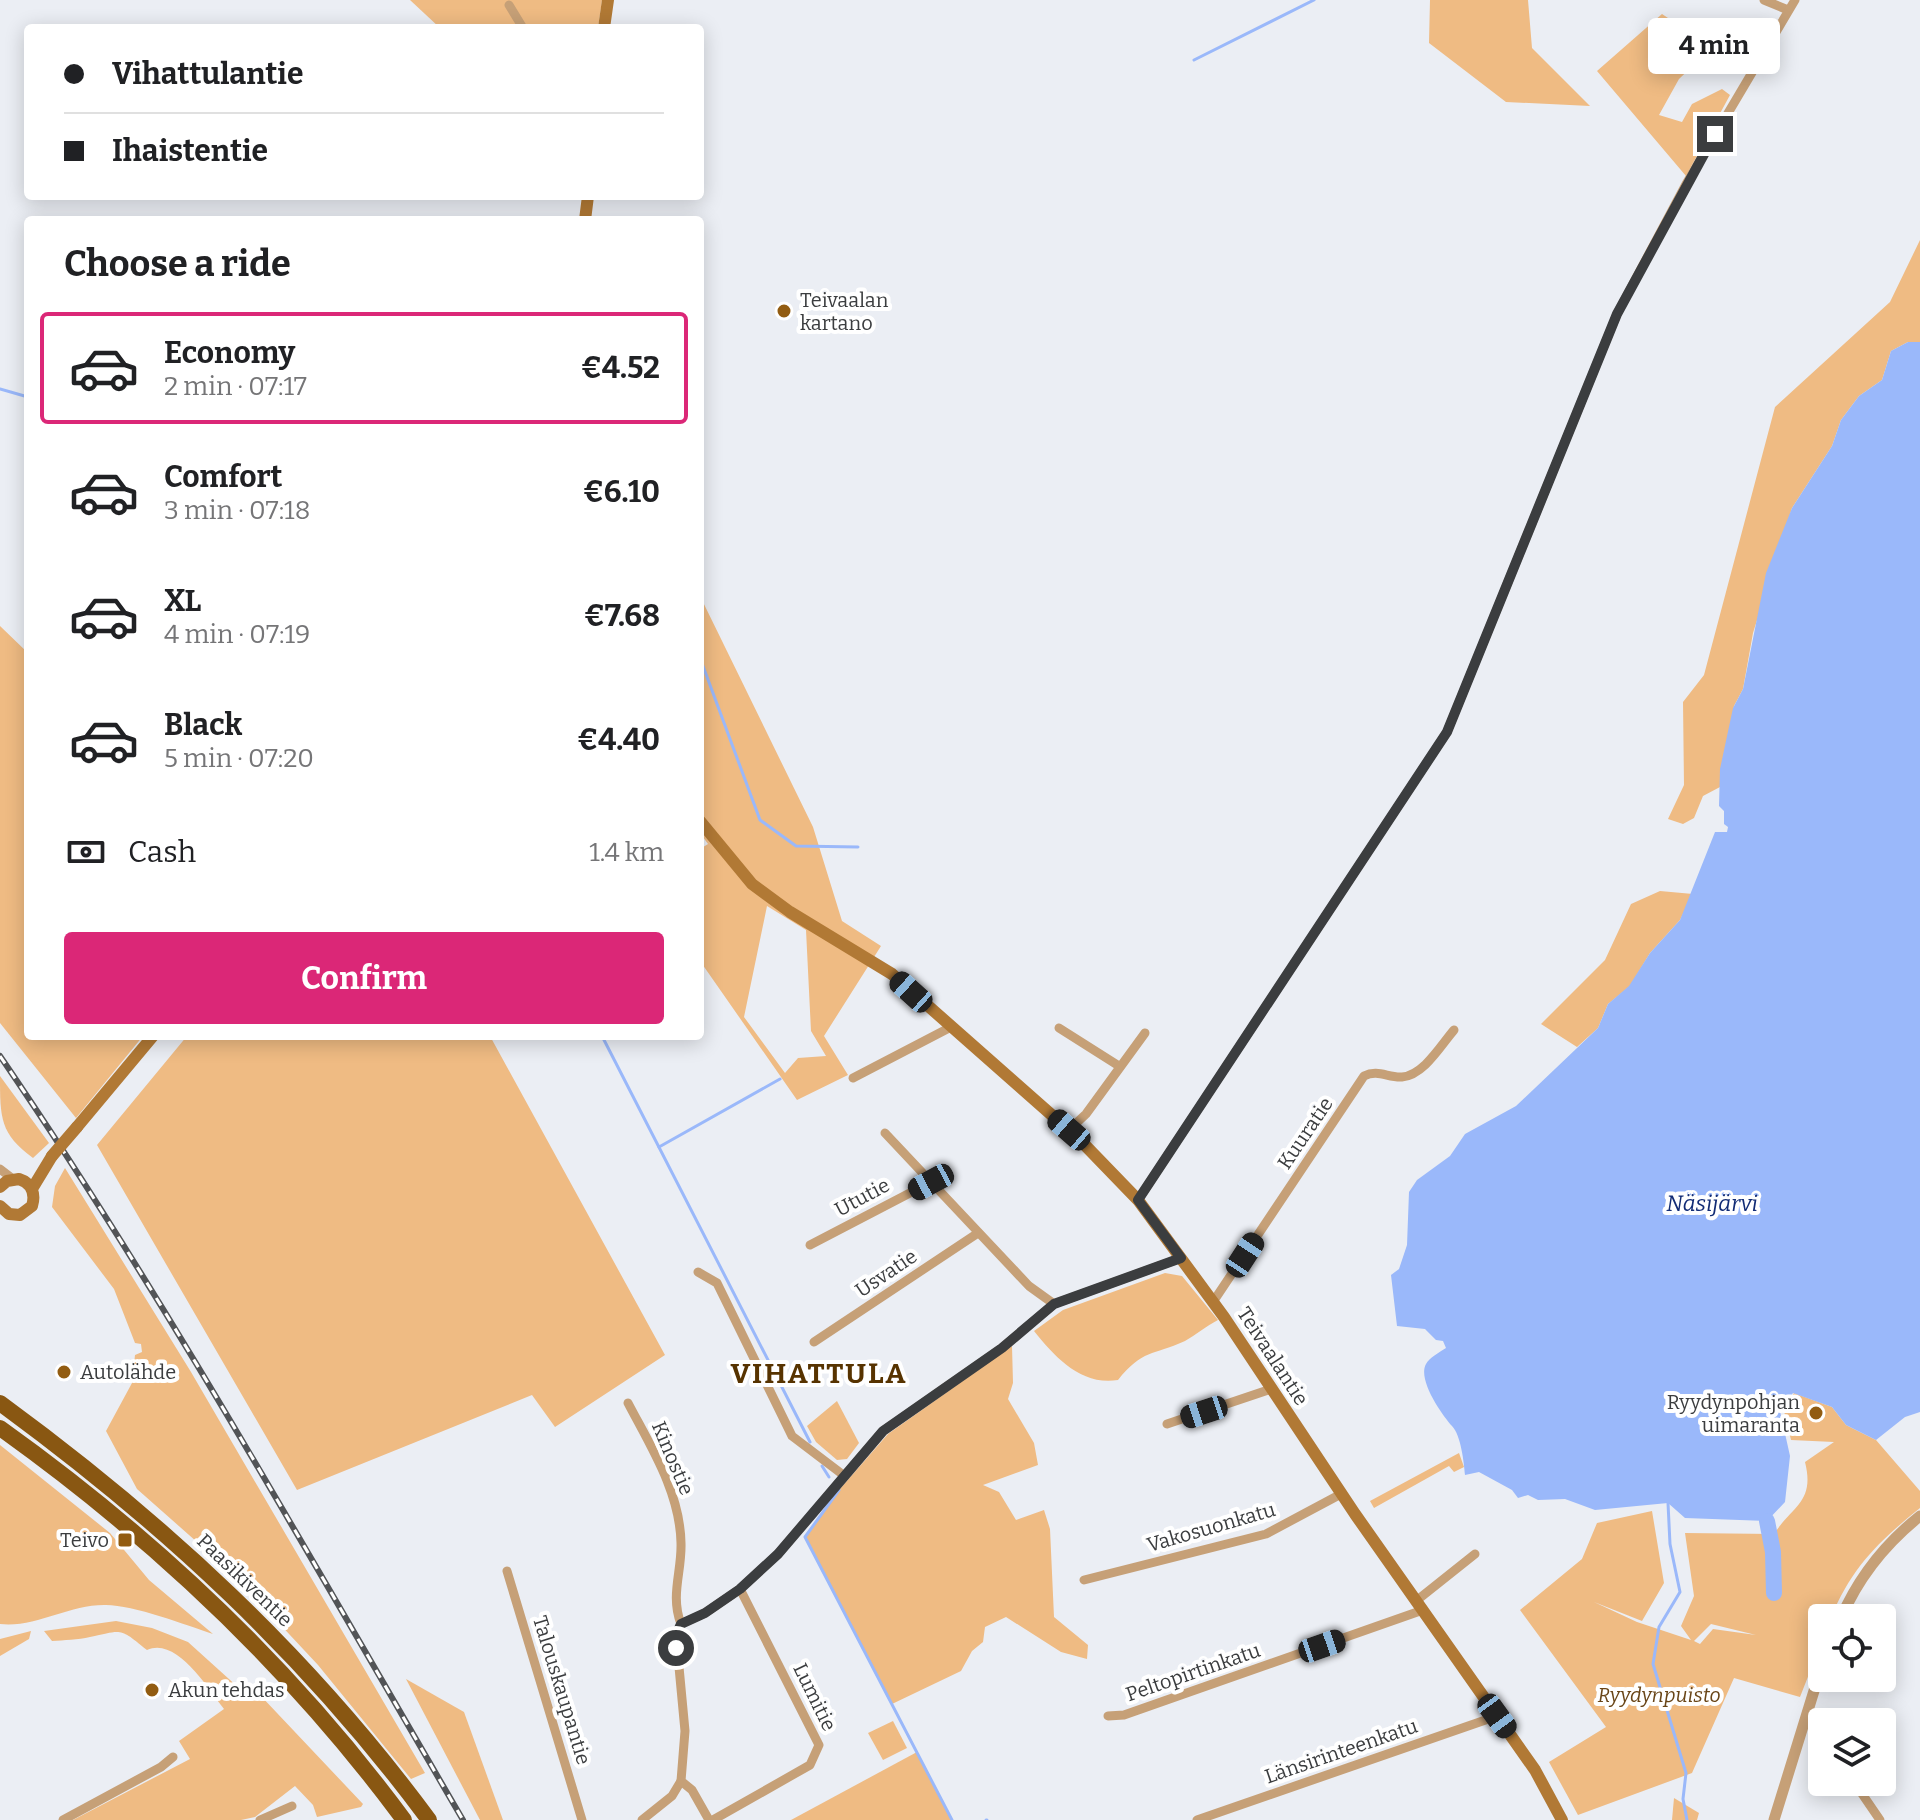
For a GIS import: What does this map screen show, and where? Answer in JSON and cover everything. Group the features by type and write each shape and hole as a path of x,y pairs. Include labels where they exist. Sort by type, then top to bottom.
{"highway":[{"name":"Paasikiventie","path":"0,1403 149,1517 250,1611 301,1662 429,1820"},
{"name":"Paasikiventie","path":"0,1428 139,1535 239,1627 342,1741 404,1820"}],"main road":[{"path":"605,24 608,0"},
{"name":"Teivaalantie","path":"704,826 728,859 770,899 872,960 1069,1130 1138,1200 1213,1302 1341,1494 1535,1770 1562,1820"},
{"path":"3,1213 20,1215 29,1210 34,1200 32,1189 52,1156 150,1040"},
{"path":"0,1187 17,1179 38,1176"},
{"path":"17,1179 32,1189"}],"street":[{"path":"1764,0 1788,10"},
{"path":"1138,1200 1447,732 1617,314 1686,184 1795,0"},
{"path":"509,5 521,24"},
{"path":"853,1078 951,1027"},
{"path":"1059,1028 1119,1066"},
{"name":"Kuuratie","path":"1213,1302 1364,1076 1372,1072 1401,1077 1415,1072 1454,1030"},
{"path":"1069,1130 1086,1114 1145,1033"},
{"path":"885,1133 1029,1286 1054,1304"},
{"path":"0,1169 17,1179"},
{"name":"Ututie","path":"810,1245 931,1182"},
{"name":"Usvatie","path":"814,1342 978,1233"},
{"path":"681,1624 705,1613 740,1589 778,1554 842,1474 883,1431 1002,1348 1054,1304 1181,1258"},
{"path":"698,1272 717,1283 792,1436 842,1474"},
{"path":"1167,1424 1271,1389"},
{"name":"Kinostie","path":"628,1403 669,1484 681,1542 674,1597 681,1624 676,1635 685,1731 681,1781"},
{"name":"Vakosuonkatu","path":"1084,1580 1266,1534 1341,1494"},
{"path":"1849,1604 1878,1556 1920,1516"},
{"name":"Peltopirtinkatu","path":"1108,1716 1140,1709 1420,1605 1475,1554"},
{"name":"Talouskaupantie","path":"507,1571 582,1820"},
{"name":"Lumitie","path":"711,1820 810,1765 819,1745 740,1589"},
{"path":"1774,1820 1814,1692"},
{"name":"Länsirinteenkatu","path":"1197,1820 1216,1817 1497,1716"},
{"path":"63,1820 161,1767 173,1757"},
{"path":"642,1820 672,1796 681,1781 692,1790 711,1820"},
{"path":"1864,1796 1880,1820"},
{"path":"260,1820 292,1806"}],"green space":[{"path":"410,0 602,0 599,24 436,24"},
{"path":"1430,0 1528,0 1532,48 1590,106 1506,102 1429,43"},
{"path":"1662,14 1680,26 1703,31 1702,57 1679,79 1659,115 1682,122 1692,104 1722,89 1730,95 1686,176 1597,71"},
{"path":"1920,240 1920,342 1908,342 1891,351 1882,380 1859,396 1841,420 1832,446 1792,508 1753,633 1743,689 1734,706 1720,787 1703,796 1694,818 1683,824 1668,819 1684,785 1683,702 1704,675 1775,407 1890,302"},
{"path":"704,604 813,827 842,921 881,946 824,1036 848,1075 797,1100 704,967 704,846 708,844 704,838","holes":["767,906 806,930 811,1031 826,1056 798,1058 785,1073 744,1017"]},
{"path":"0,626 24,649 24,1040 140,1040 76,1118 0,1023"},
{"path":"1660,891 1693,894 1680,920 1650,953 1630,986 1608,1004 1598,1028 1577,1047 1541,1024 1605,960 1631,904"},
{"path":"184,1040 492,1040 665,1355 555,1427 532,1395 297,1490 97,1145"},
{"path":"0,1076 49,1143 33,1158 14,1141 4,1124"},
{"path":"65,1168 191,1372 425,1773 411,1779 318,1665 232,1573 137,1489 106,1431 132,1383 135,1355 142,1352 141,1344 135,1343 114,1289 52,1207 55,1186"},
{"path":"1165,1273 1182,1276 1218,1320 1185,1341 1141,1358 1118,1380 1092,1379 1070,1368 1034,1331 1063,1310"},
{"path":"1012,1346 1013,1383 1008,1399 1034,1443 1038,1465 983,1485 999,1492 1016,1520 1044,1510 1050,1529 1054,1617 1088,1645 1087,1659 1061,1652 1006,1617 985,1627 983,1642 972,1651 961,1671 892,1704 805,1537 839,1490 888,1434"},
{"name":"Ryydynpuisto","path":"1794,1393 1832,1407 1846,1425 1876,1440 1920,1491 1920,1508 1868,1557 1837,1604 1808,1604 1808,1677 1800,1697 1734,1678 1692,1773 1578,1815 1549,1762 1606,1727 1520,1610 1582,1559 1597,1523 1652,1511 1664,1583 1642,1621 1594,1602 1637,1622 1691,1640 1681,1626 1694,1596 1685,1533 1774,1534 1805,1495 1805,1462 1834,1442 1791,1440 1784,1411","holes":["1711,1624 1756,1635 1713,1629 1700,1644 1694,1641"]},
{"path":"837,1401 859,1443 847,1459 837,1460 816,1442 807,1426"},
{"path":"0,1445 110,1533 149,1580 213,1634 143,1611 104,1605 26,1623 0,1624"},
{"path":"1459,1453 1464,1467 1454,1472 1449,1466 1374,1508 1370,1501"},
{"path":"116,1621 152,1628 188,1642 250,1698 260,1695 363,1804 361,1807 317,1817 313,1805 295,1786 255,1817 241,1820 73,1820 190,1759 179,1741 224,1709 190,1666 169,1650 147,1650 120,1632 52,1641 44,1631"},
{"path":"31,1631 29,1639 0,1656 0,1639"},
{"path":"406,1679 464,1712 503,1820 480,1820"},
{"path":"893,1721 907,1748 883,1760 868,1733"},
{"path":"917,1752 952,1820 791,1820"},
{"path":"1674,1798 1699,1813 1697,1820 1672,1820"}],"water":[{"name":"Näsijärvi","path":"1908,342 1920,342 1920,1412 1905,1417 1876,1440 1846,1425 1832,1407 1793,1393 1780,1411 1790,1456 1785,1502 1767,1521 1685,1518 1668,1503 1595,1510 1565,1499 1538,1500 1528,1495 1518,1498 1512,1490 1479,1472 1465,1475 1458,1436 1432,1397 1425,1379 1427,1362 1446,1348 1443,1341 1436,1340 1425,1329 1397,1326 1391,1275 1399,1269 1407,1245 1409,1192 1417,1180 1450,1156 1465,1134 1516,1106 1598,1028 1608,1004 1629,986 1650,953 1680,920 1715,832 1727,832 1724,811 1719,806 1720,769 1733,708 1743,689 1766,573 1792,508 1832,446 1841,420 1859,396 1882,380 1891,351"}],"waterway":[{"path":"1194,60 1314,0"},
{"path":"0,389 24,396"},
{"path":"704,669 760,820 796,846 858,847"},
{"path":"604,1040 810,1442"},
{"path":"659,1147 780,1079"},
{"path":"822,1466 829,1477"},
{"path":"839,1490 805,1537 952,1820"},
{"path":"1668,1503 1670,1544 1680,1592 1659,1627 1653,1664 1686,1773 1683,1799 1687,1820"},
{"path":"1767,1521 1773,1552 1774,1593"}],"railway":[{"path":"0,1056 181,1338 463,1820"}],"place":[{"name":"Teivaalan kartano","path":"784,311"},
{"name":"Autolähde","path":"64,1372"},
{"name":"Ryydynpohjan uimaranta","path":"1816,1413"},
{"name":"Teivo","path":"125,1540"},
{"name":"Akun tehdas","path":"152,1690"}],"district":[{"name":"VIHATTULA","path":"819,1373"}],"route":[{"path":"676,1648 676,1635 681,1624 705,1613 740,1589 778,1554 842,1474 883,1431 908,1411 1002,1348 1054,1304 1181,1258 1138,1200 1447,732 1617,314 1715,134"}]}
